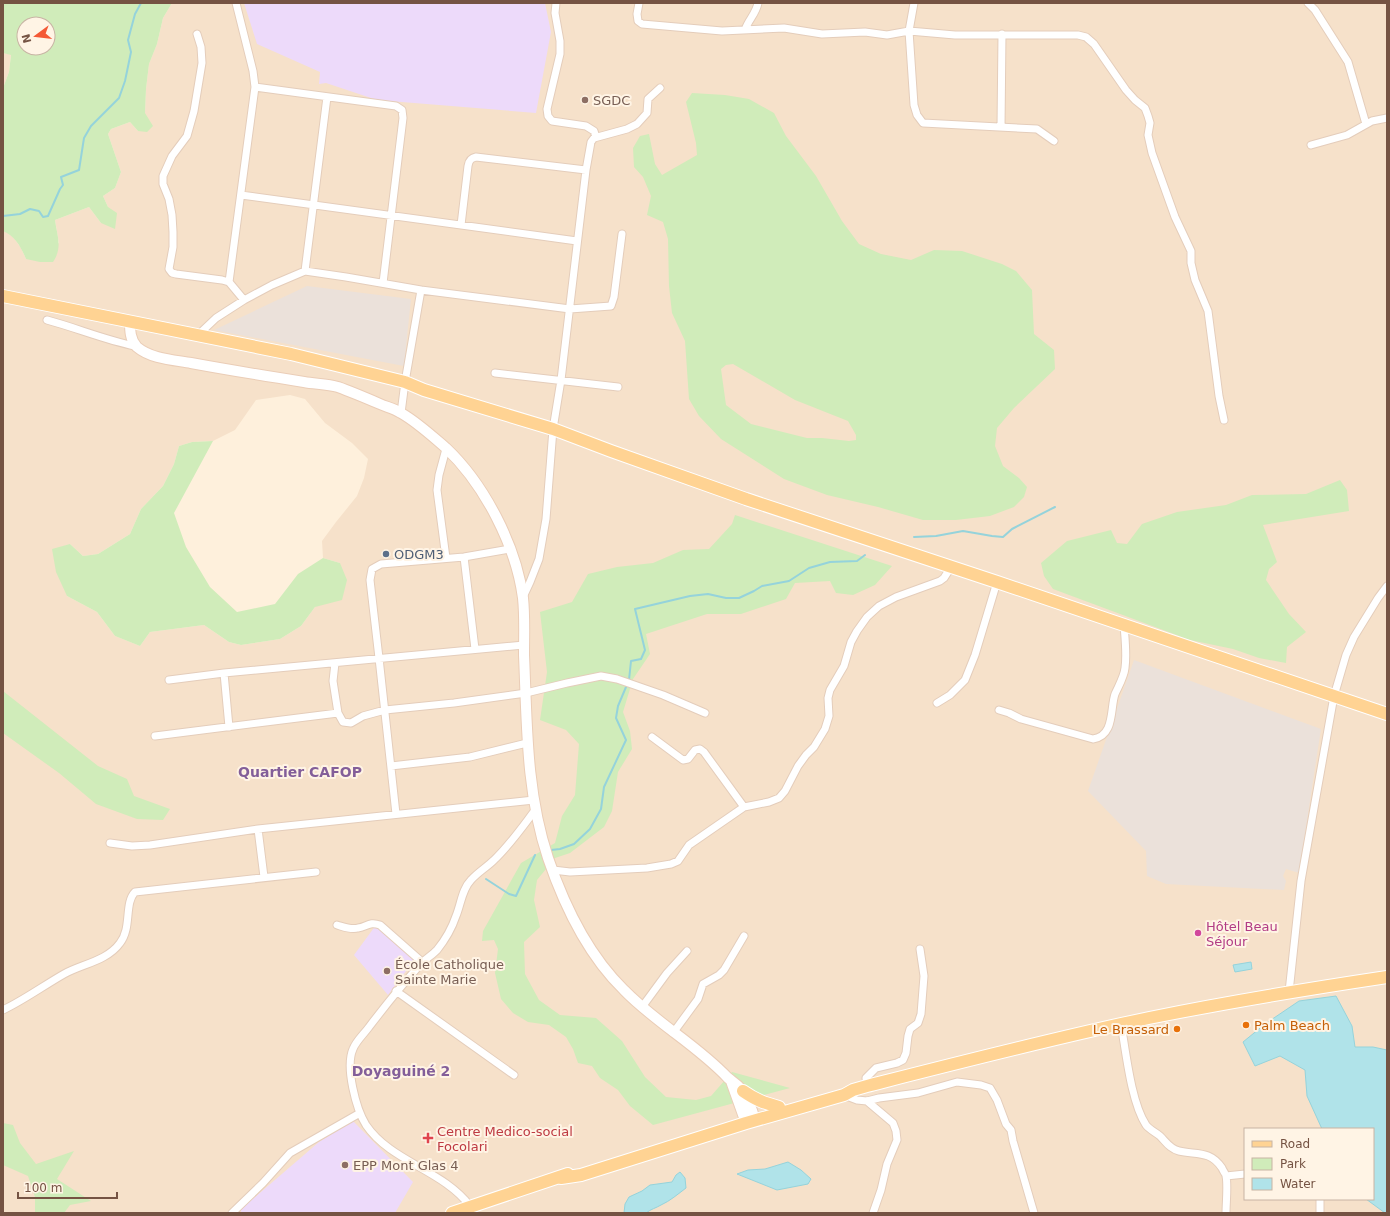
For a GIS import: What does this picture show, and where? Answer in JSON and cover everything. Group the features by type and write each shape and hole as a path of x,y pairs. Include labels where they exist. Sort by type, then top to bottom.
{"main road":[{"path":"3,296 291,354 405,382 424,390 553,429 672,473 1387,714"},
{"path":"452,1213 561,1178 579,1169 750,1118 848,1093 867,1086 1033,1044 1121,1024 1289,992 1387,977"},
{"path":"743,1091 759,1101 779,1106"},
{"path":"750,1118 779,1106 834,1093 848,1093"}],"street":[{"path":"229,282 254,86 253,71 236,3"},
{"path":"556,3 555,14 560,41 560,54 547,109 548,116 552,121 586,126 594,131 596,137"},
{"path":"639,3 637,14 638,21 642,24 722,31 784,28 822,34 854,32 887,35 908,31 954,35 1078,35 1086,37 1098,50 1135,100 1145,108 1150,123 1148,135 1152,153 1175,217 1191,251 1191,264 1195,280 1208,311 1219,396 1224,420"},
{"path":"745,30 746,26 753,18 758,3"},
{"path":"914,3 908,31 914,105 916,115 923,123 1037,129 1054,141"},
{"path":"1308,3 1315,10 1348,62 1366,124"},
{"path":"197,34 201,47 202,63 194,116 188,136 172,156 163,176 163,184 169,199 174,232 169,269 176,274 229,282 244,300"},
{"path":"1001,127 1002,34"},
{"path":"254,86 396,106 402,110 403,118 382,282"},
{"path":"523,597 536,568 546,519 553,429 561,380 577,241 591,142 596,137 627,129 641,120 647,113 648,99 660,88"},
{"path":"304,271 327,97"},
{"path":"1311,145 1346,135 1372,121 1387,118"},
{"path":"461,225 468,166 469,160 472,158 476,157 586,170"},
{"path":"241,196 577,241"},
{"path":"197,336 216,318 244,300 304,271 382,282 421,290 570,309 611,306 614,296 622,234"},
{"path":"401,413 421,290"},
{"path":"47,320 67,325 113,341 135,346 152,355 166,359 333,386 401,413 446,449 465,469 481,490 498,521 510,549 519,577 523,597 524,615 527,743 535,804 546,850 570,911 589,946 612,978 642,1007 719,1068 731,1082 750,1118"},
{"path":"130,321 132,339 135,346"},
{"path":"495,373 618,387"},
{"path":"446,449 439,475 437,490 446,558"},
{"path":"396,814 370,580 372,569 380,564 464,557 510,549"},
{"path":"464,557 475,649"},
{"path":"553,870 570,872 647,868 671,864 678,861 689,845 744,807 769,802 779,798 786,791 798,766 821,738 829,716 828,698 830,690 844,666 851,642 867,617 879,606 896,597 940,581 944,578 951,567"},
{"path":"937,703 950,695 965,680 975,654 997,582"},
{"path":"1289,992 1301,881 1334,696 1346,655 1354,637 1387,586"},
{"path":"1000,710 1021,719 1093,739 1102,737 1113,713 1115,695 1125,670 1124,625"},
{"path":"169,680 224,673 524,645"},
{"path":"335,663 333,681 338,713 343,722 346,723 351,723 363,716 385,710 454,703 526,693 567,682 601,676 617,679 663,695 705,713"},
{"path":"224,673 229,727"},
{"path":"156,736 338,713"},
{"path":"652,737 683,760 688,759 695,750 700,749 704,752 744,807"},
{"path":"391,766 470,757 527,743"},
{"path":"110,843 132,846 150,845 258,829 396,814 535,804"},
{"path":"470,1206 451,1187 385,1145 374,1135 360,1113 351,1080 350,1064 353,1049 396,991 422,962 436,951 448,934 456,916 463,893 470,880 509,846 535,804"},
{"path":"258,829 264,877"},
{"path":"3,1010 65,974 96,961 109,953 119,944 127,928 131,896 134,892 316,872"},
{"path":"338,925 352,929 375,923 380,925 422,962"},
{"path":"673,1033 698,999 703,984 719,975 724,970 744,936"},
{"path":"867,1086 866,1078 876,1068 897,1063 902,1060 906,1053 910,1029 918,1022 921,1014 924,976 920,949"},
{"path":"642,1007 667,973 687,951"},
{"path":"396,991 514,1075"},
{"path":"1121,1024 1134,1095 1146,1125 1173,1149 1198,1153 1208,1156 1218,1162 1226,1176 1226,1213"},
{"path":"731,1082 743,1091 750,1118"},
{"path":"848,1093 857,1100 866,1100 918,1093 957,1082 981,1085 990,1088 998,1100 1006,1124 1011,1130 1034,1213"},
{"path":"866,1100 892,1123 896,1131 897,1140 887,1164 881,1190 873,1213"},
{"path":"232,1213 263,1183 290,1153 360,1113"},
{"path":"1226,1176 1244,1174"},
{"path":"1320,1200 1320,1213"}],"shaded area":[{"path":"172,3 1387,3 1387,1213 3,1213 3,231 11,234 21,248 26,259 59,243 55,220 89,207 101,223 108,207 103,196 115,188 121,172 108,134 111,129 130,122 138,131 145,113 149,64 157,44 163,18","holes":["290,395 305,399 325,423 352,443 368,459 364,478 357,496 322,541 323,558 340,563 315,607 301,626 280,639 241,645 229,642 204,625 150,632 140,646 115,636 97,612 67,596 70,544 83,556 98,554 130,534 141,509 163,486 174,464 179,446 192,442 213,441 235,430 256,400"]},
{"path":"244,3 545,3 551,32 536,113 377,100 326,83 319,84 320,72 257,44"},
{"path":"3,53 11,54 9,72 3,88"},
{"path":"307,286 411,299 404,366 214,330"},
{"path":"1134,660 1321,729 1299,873 1286,869 1283,876 1286,881 1284,890 1166,884 1147,876 1146,851 1088,791"},
{"name":"École Catholique Sainte Marie","path":"376,925 415,959 388,995 354,955"},
{"name":"EPP Mont Glas 4","path":"353,1121 413,1182 395,1213 242,1213 240,1210 319,1142"}],"green space":[{"path":"3,3 172,3 163,18 157,44 149,64 145,113 153,126 147,132 138,131 130,122 111,129 108,134 121,172 115,188 103,196 108,207 117,213 115,229 101,223 89,207 55,220 59,246 53,262 40,262 26,259 17,242 3,231 3,88 9,72 11,55 3,53"},
{"path":"692,93 725,95 749,99 774,113 786,136 816,176 842,221 859,244 881,254 911,260 934,250 962,251 1002,264 1016,271 1032,290 1034,334 1054,350 1055,369 1014,408 997,428 995,446 1003,466 1019,478 1027,487 1024,497 1014,507 990,516 956,520 923,520 878,507 827,495 784,479 721,439 699,416 689,399 685,341 672,313 669,286 668,239 663,222 647,215 651,196 643,177 634,167 633,148 640,136 649,134 655,164 662,175 697,155 696,143 686,102","holes":["733,364 795,400 848,421 856,435 856,440 849,441 807,438 751,424 726,405 721,369 726,365"]},
{"path":"213,441 174,513 186,547 210,587 237,612 275,604 298,574 323,558 340,563 347,580 342,600 315,607 301,626 280,639 241,645 229,642 204,625 150,632 140,646 115,636 97,612 67,596 56,572 52,549 70,544 83,556 98,554 130,534 141,509 163,486 174,464 179,446 192,442"},
{"path":"1340,480 1347,490 1349,511 1263,525 1277,562 1269,569 1266,580 1289,614 1306,632 1287,647 1286,663 1259,658 1233,649 1190,640 1053,589 1044,576 1041,563 1067,541 1111,530 1117,543 1127,544 1142,524 1177,512 1226,505 1252,495 1306,494"},
{"path":"735,515 892,566 875,585 853,595 836,593 830,581 795,583 786,599 741,614 707,614 646,634 650,654 633,679 623,712 630,731 632,749 618,772 612,811 604,827 570,853 555,858 537,880 534,900 540,927 524,942 525,974 539,1000 560,1015 596,1018 622,1041 645,1077 666,1097 696,1100 711,1096 732,1072 790,1088 653,1125 630,1106 618,1090 600,1078 592,1066 578,1063 573,1049 566,1037 549,1025 528,1022 513,1013 501,999 495,973 498,949 494,940 482,941 483,931 521,863 555,843 562,816 575,795 579,744 566,730 540,720 547,672 540,612 572,602 588,574 617,567 653,563 683,550 709,549 732,524"},
{"path":"3,691 98,766 127,779 134,796 170,809 163,820 137,819 96,804 59,773 3,733"},
{"path":"3,1123 13,1125 20,1143 36,1164 74,1151 57,1179 91,1201 70,1205 64,1213 35,1213 35,1197 28,1176 3,1165"}],"water":[{"path":"1251,962 1252,969 1235,972 1233,965"},
{"path":"1336,996 1352,1026 1355,1047 1373,1047 1387,1050 1387,1213 1367,1200 1374,1200 1374,1128 1322,1128 1307,1096 1305,1070 1280,1056 1255,1066 1243,1042 1265,1024 1299,1001"},
{"path":"788,1162 801,1170 811,1179 808,1184 777,1190 737,1174 748,1170 765,1169"},
{"path":"680,1172 685,1178 686,1188 674,1197 646,1213 624,1213 625,1204 629,1197 642,1191 650,1185 672,1182 676,1175"}],"waterway":[{"path":"3,216 20,214 30,209 39,211 43,217 48,216 63,185 61,177 79,170 84,138 91,126 119,98 125,81 131,52 128,40 135,14 141,3"},
{"path":"914,537 936,536 963,531 1003,537 1012,529 1055,507"},
{"path":"629,680 631,661 641,659 645,650 635,609 690,596 708,594 726,598 739,598 762,586 789,581 809,568 830,562 857,561 865,555"},
{"path":"551,850 560,849 574,844 590,829 601,809 604,787 626,740 616,718 618,706 626,687"},
{"path":"486,879 509,894 516,896 535,855"}],"place":[{"name":"SGDC","path":"585,100"},
{"name":"ODGM3","path":"386,554"},
{"name":"Hôtel Beau Séjour","path":"1198,933"},
{"name":"École Catholique Sainte Marie","path":"387,971"},
{"name":"Palm Beach","path":"1246,1025"},
{"name":"Le Brassard","path":"1177,1029"},
{"name":"Centre Medico-social Focolari","path":"428,1138"},
{"name":"EPP Mont Glas 4","path":"345,1165"}],"district":[{"name":"Quartier CAFOP","path":"300,772"},
{"name":"Doyaguiné 2","path":"401,1071"}]}
